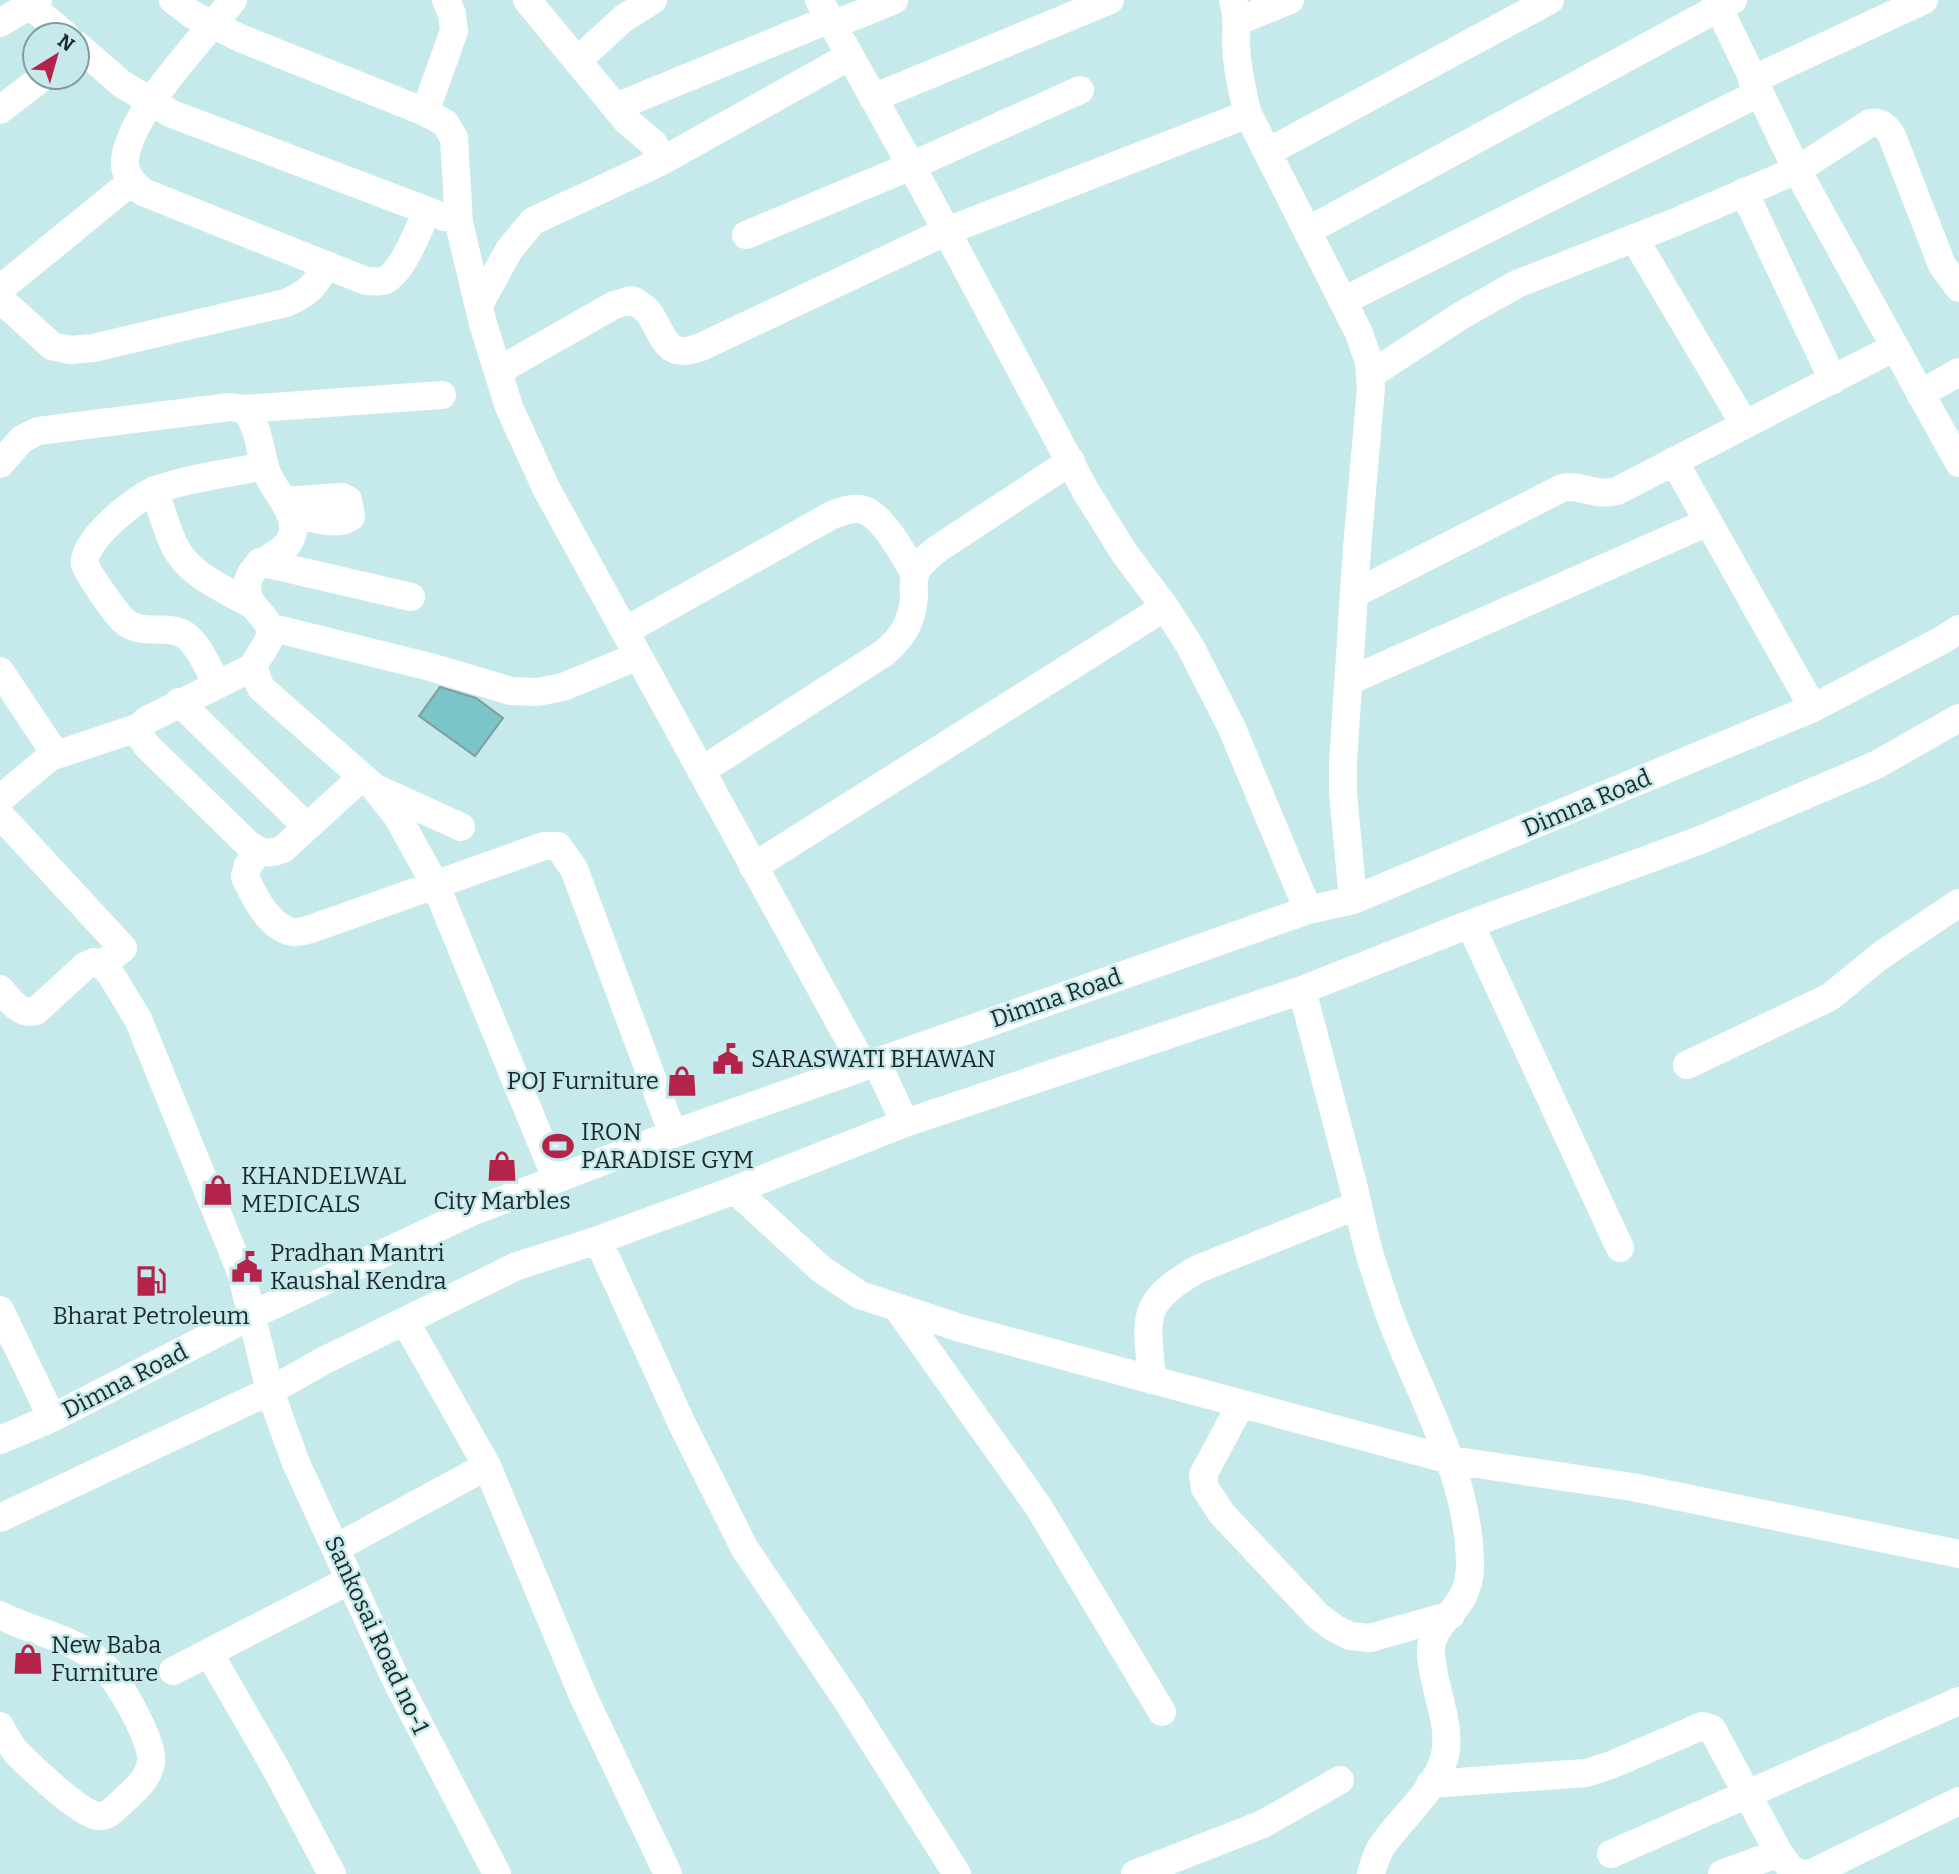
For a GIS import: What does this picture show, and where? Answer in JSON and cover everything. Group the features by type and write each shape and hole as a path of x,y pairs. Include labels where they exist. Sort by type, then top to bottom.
{"street":[{"path":"173,0 213,26 425,113 445,124 454,138 459,223 479,305 509,407 546,488 754,867 905,1123"},
{"path":"233,0 149,102 129,145 125,166 131,182 143,192 366,281 384,281 396,271 427,211"},
{"path":"425,113 454,31 452,14 446,0"},
{"path":"527,0 627,121 654,144 660,162"},
{"path":"616,107 827,15 894,0"},
{"path":"873,98 1110,0"},
{"path":"1290,0 1235,11 1236,46 1240,86 1248,114 1359,333 1369,362 1369,422 1354,594 1343,793 1353,901"},
{"path":"1268,152 1550,0"},
{"path":"1343,301 1924,0"},
{"path":"1307,231 1722,2 1756,87 1797,170 1959,463"},
{"path":"0,23 34,3 52,21"},
{"path":"578,60 641,3"},
{"path":"827,15 1110,531 1190,646 1231,726 1308,910"},
{"path":"479,305 509,250 533,221 660,162 850,56"},
{"path":"91,58 122,84 172,114 459,223"},
{"path":"746,235 911,166 1080,90"},
{"path":"0,110 25,91"},
{"path":"498,371 614,305 632,300 643,306 652,316 659,334 671,348 683,352 701,347 947,231 1248,114"},
{"path":"1370,375 1462,315 1517,284 1797,170 1870,123 1880,122 1892,136 1950,260 1959,288"},
{"path":"0,289 131,182"},
{"path":"1744,192 1833,380"},
{"path":"1634,238 1745,425"},
{"path":"0,299 52,345 70,350 93,348 286,303 305,294 316,283 327,265"},
{"path":"1354,594 1562,488 1576,485 1602,495 1617,491 1895,347"},
{"path":"1920,394 1959,372"},
{"path":"0,464 22,439 38,431 230,408 442,395"},
{"path":"244,409 253,418 268,477 287,507 292,532 289,542 260,562 251,574 247,588 249,603"},
{"path":"701,771 899,641 913,610 915,574 923,562 936,550 1071,461"},
{"path":"1674,461 1813,708"},
{"path":"217,684 192,641 182,633 149,631 126,623 118,615 85,565 89,545 131,505 155,490 265,466"},
{"path":"0,799 50,757 140,727 147,720 179,702 253,667 270,638 264,617 249,603 205,579 180,554 172,540 155,490"},
{"path":"625,631 832,515 848,509 863,509 876,518 915,574"},
{"path":"1349,681 1708,522"},
{"path":"260,562 411,597"},
{"path":"754,867 1165,607"},
{"path":"269,627 430,667 511,691 537,692 563,687 638,656"},
{"name":"Dimna Road","path":"0,1440 52,1418 253,1315 469,1213 673,1134 870,1063 1308,910 1353,901 1813,708 1959,629"},
{"path":"253,667 261,688 368,782 397,816 436,886 556,1178"},
{"path":"0,671 43,732 51,746 50,757"},
{"path":"179,702 307,827"},
{"path":"0,1518 270,1391 517,1266 598,1240 735,1190 905,1123 1302,989 1470,923 1698,841 1876,765 1959,718"},
{"path":"140,727 140,736 148,747 259,852 272,854 283,849 307,827 368,782"},
{"path":"368,782 461,828"},
{"path":"0,815 123,948 102,965 94,962 85,966 36,1011 25,1012 4,1001"},
{"path":"259,852 248,865 245,877 266,913 279,925 294,932 311,929 544,846 558,846 574,869 673,1134"},
{"path":"1687,1065 1830,997 1880,956 1959,903"},
{"path":"1470,923 1620,1248"},
{"name":"Sankosai Road no-1","path":"102,965 110,973 138,1019 240,1272 270,1391 296,1462 396,1680 497,1874"},
{"path":"1302,989 1373,1268 1397,1335 1431,1409 1450,1460 1462,1503 1470,1563 1469,1582 1464,1599 1434,1634 1432,1647 1431,1661 1443,1710 1446,1749 1430,1784 1379,1851 1371,1874"},
{"path":"735,1190 821,1269 860,1295 898,1309 1450,1460 1632,1487 1959,1554"},
{"path":"1152,1380 1149,1313 1160,1296 1198,1269 1358,1205"},
{"path":"598,1240 682,1424 745,1549 841,1692 957,1874"},
{"path":"898,1309 1038,1506 1162,1712"},
{"path":"0,1310 52,1418"},
{"path":"405,1321 487,1466 584,1698 668,1874"},
{"path":"1241,1404 1203,1475 1205,1489 1222,1514 1318,1616 1350,1636 1370,1637 1451,1615"},
{"path":"336,1548 487,1466"},
{"path":"173,1671 350,1580"},
{"path":"0,1615 71,1643 102,1664 148,1737 152,1760 139,1786 107,1815 98,1816 79,1807 16,1752 0,1726"},
{"path":"209,1653 281,1778 331,1874"},
{"path":"1611,1854 1959,1701"},
{"path":"1430,1784 1586,1773 1611,1766 1702,1726 1712,1729 1779,1853 1790,1868 1800,1874"},
{"path":"1135,1874 1263,1824 1340,1780"},
{"path":"1806,1874 1959,1801"},
{"path":"1722,1874 1779,1853"}],"building":[{"path":"440,687 476,698 503,718 475,756 419,716"}],"place":[{"name":"SARASWATI BHAWAN","path":"728,1059"},
{"name":"POJ Furniture","path":"682,1081"},
{"name":"IRON PARADISE GYM","path":"558,1146"},
{"name":"City Marbles","path":"502,1166"},
{"name":"KHANDELWAL MEDICALS","path":"218,1190"},
{"name":"Pradhan Mantri Kaushal Kendra","path":"247,1267"},
{"name":"Bharat Petroleum","path":"151,1281"},
{"name":"New Baba Furniture","path":"28,1659"}]}
